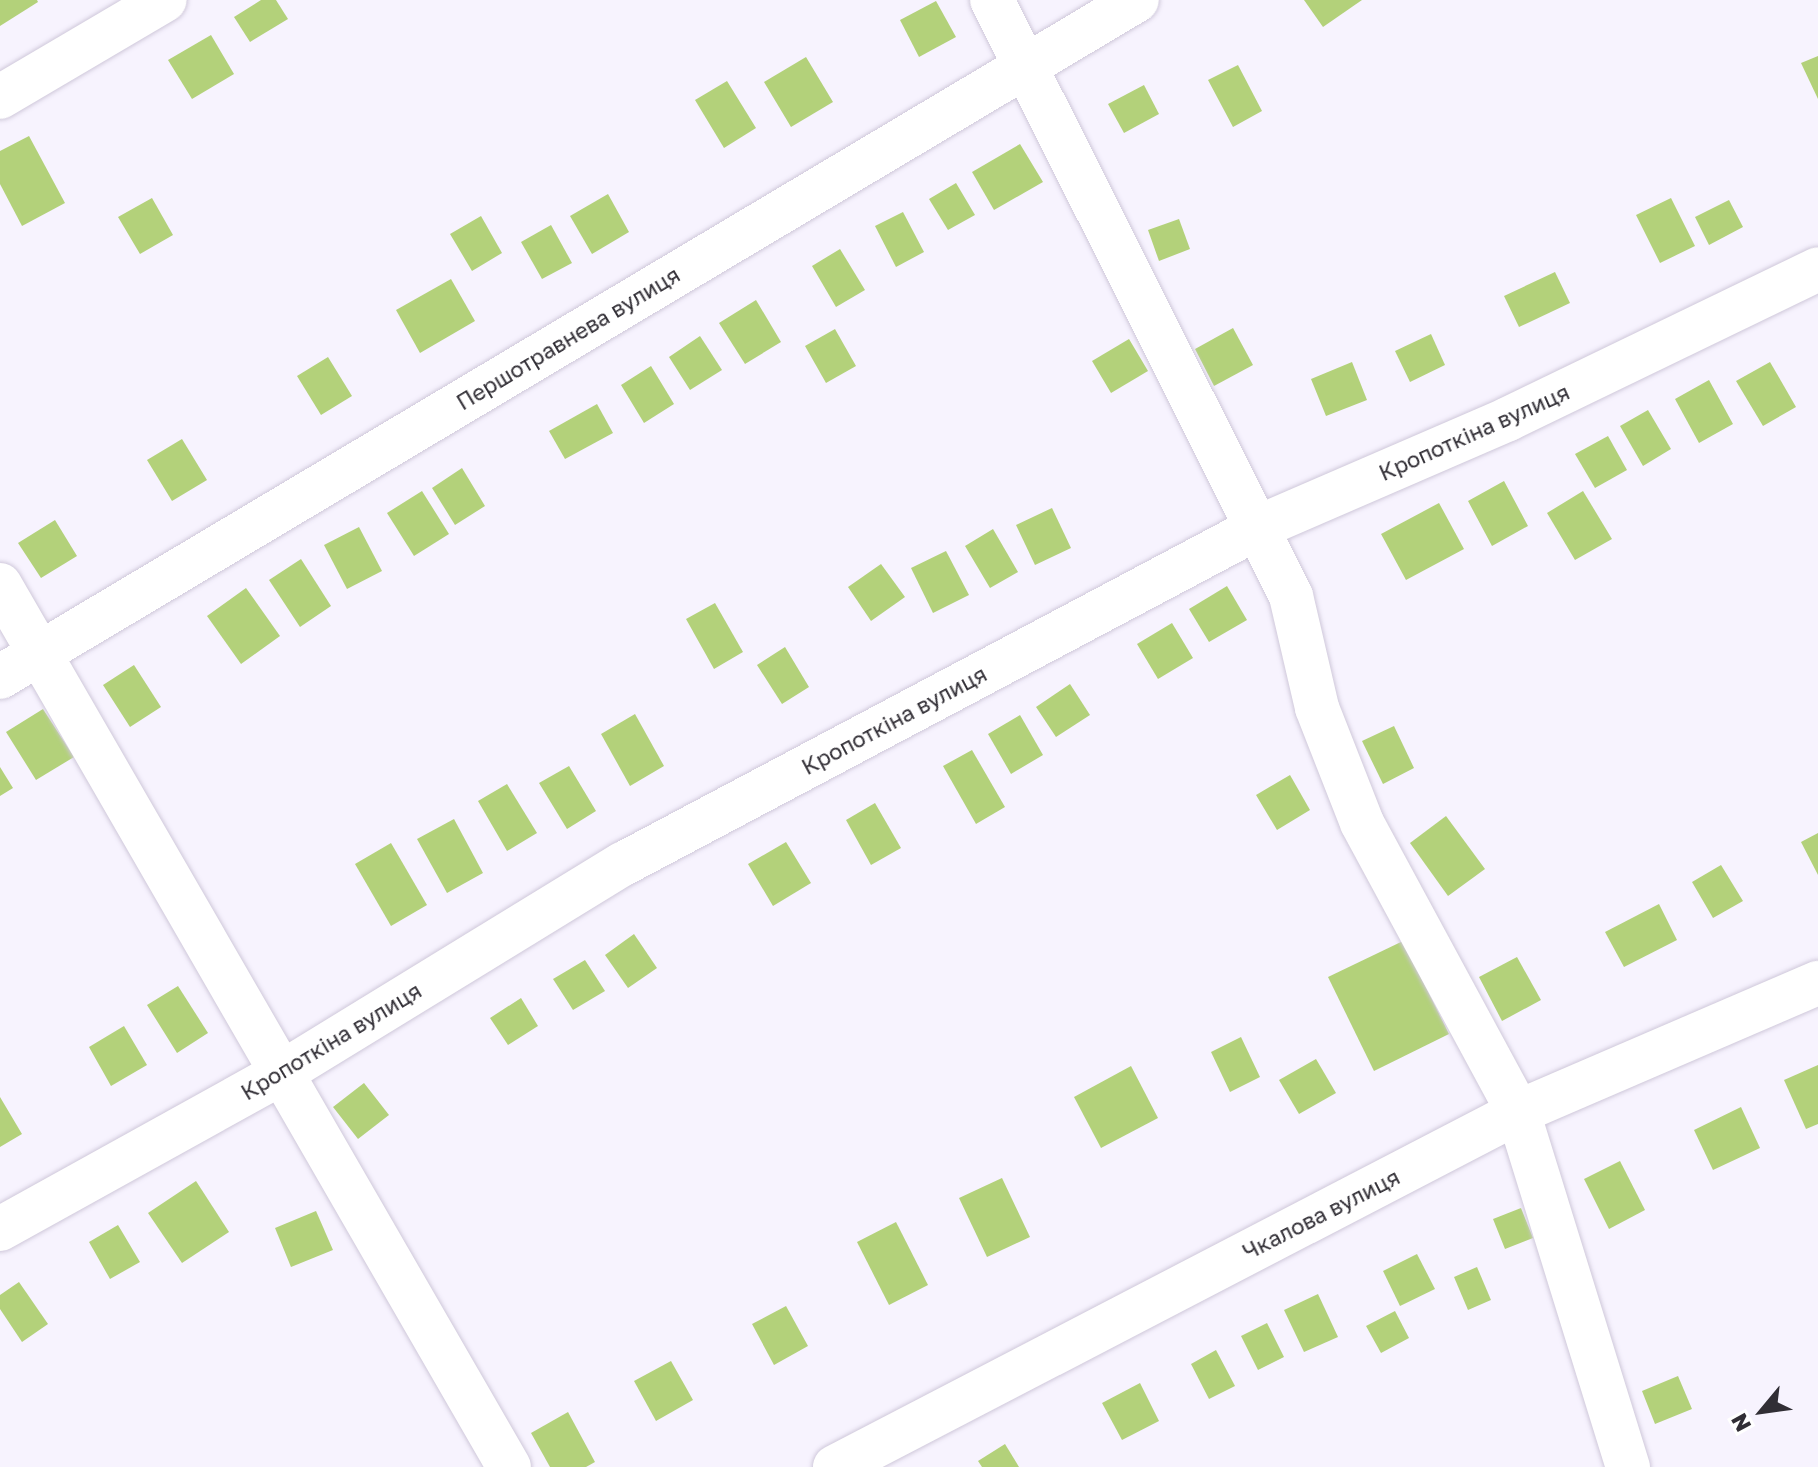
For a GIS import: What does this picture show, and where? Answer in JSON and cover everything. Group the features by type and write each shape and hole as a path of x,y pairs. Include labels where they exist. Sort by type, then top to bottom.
{"street":[{"path":"0,97 165,0"},
{"path":"992,0 1291,596 1317,708 1362,823 1518,1112 1628,1467"},
{"name":"Першотравнева вулиця","path":"0,677 1137,0"},
{"name":"Кропоткіна вулиця","path":"0,1229 283,1072 623,864 1259,527 1508,419 1818,269"},
{"path":"0,585 509,1467"},
{"name":"Чкалова вулиця","path":"835,1467 1518,1112 1818,983"}],"building":[{"path":"0,0 37,0 38,2 0,26"},
{"path":"261,0 276,0 288,19 250,42 234,17"},
{"path":"1304,0 1362,0 1323,27"},
{"path":"936,1 956,37 919,57 900,20"},
{"path":"211,35 234,74 192,99 168,60"},
{"path":"1818,56 1818,99 1801,63"},
{"path":"806,57 833,102 791,127 764,82"},
{"path":"1238,65 1262,111 1233,127 1208,80"},
{"path":"727,81 756,128 724,148 695,100"},
{"path":"1144,85 1159,114 1124,133 1108,104"},
{"path":"29,136 65,203 22,226 0,184 0,151"},
{"path":"1020,144 1043,182 994,210 972,172"},
{"path":"956,183 975,215 948,230 929,199"},
{"path":"608,194 629,232 592,254 570,216"},
{"path":"152,198 173,235 140,254 118,217"},
{"path":"1671,198 1695,246 1660,263 1636,215"},
{"path":"1729,200 1743,227 1709,245 1695,217"},
{"path":"903,212 924,252 896,267 875,226"},
{"path":"481,216 502,253 472,271 450,234"},
{"path":"1179,219 1190,249 1159,261 1148,230"},
{"path":"551,225 572,263 542,279 521,242"},
{"path":"840,249 865,290 836,307 812,266"},
{"path":"1555,272 1570,303 1519,327 1504,296"},
{"path":"451,279 475,321 420,353 396,310"},
{"path":"756,300 781,342 745,364 719,323"},
{"path":"1233,328 1253,365 1214,386 1195,349"},
{"path":"835,329 856,366 826,383 805,346"},
{"path":"1431,334 1445,365 1410,382 1395,351"},
{"path":"700,336 722,370 690,390 669,357"},
{"path":"1129,339 1148,371 1111,393 1092,361"},
{"path":"328,357 352,396 321,415 297,376"},
{"path":"1352,362 1367,400 1326,416 1311,379"},
{"path":"1770,362 1796,407 1763,426 1736,381"},
{"path":"651,366 674,404 644,423 621,385"},
{"path":"1709,380 1733,424 1699,443 1675,399"},
{"path":"597,404 613,433 565,459 549,431"},
{"path":"1648,410 1671,449 1643,466 1620,426"},
{"path":"1608,436 1627,470 1595,488 1575,454"},
{"path":"182,439 207,480 172,501 147,460"},
{"path":"462,468 485,506 455,525 432,488"},
{"path":"1504,481 1528,526 1492,546 1468,501"},
{"path":"422,491 449,534 414,556 387,513"},
{"path":"1583,491 1612,539 1575,560 1547,513"},
{"path":"1439,503 1464,549 1406,580 1381,534"},
{"path":"1052,508 1071,548 1035,565 1016,525"},
{"path":"55,520 77,556 41,578 18,543"},
{"path":"359,527 382,571 347,589 324,545"},
{"path":"993,529 1018,572 990,588 965,546"},
{"path":"946,551 969,595 933,613 911,568"},
{"path":"301,559 331,606 300,627 269,580"},
{"path":"881,564 905,597 871,621 848,587"},
{"path":"1227,586 1247,620 1209,642 1189,609"},
{"path":"246,588 280,636 241,664 207,616"},
{"path":"715,603 743,652 714,669 686,619"},
{"path":"1172,623 1193,658 1158,679 1137,644"},
{"path":"785,647 809,687 782,704 757,665"},
{"path":"134,665 161,707 130,727 103,685"},
{"path":"1070,684 1090,715 1056,737 1036,707"},
{"path":"43,709 74,757 36,780 6,732"},
{"path":"635,714 664,766 630,786 601,734"},
{"path":"1020,715 1043,755 1011,774 988,734"},
{"path":"1394,726 1414,768 1383,784 1362,741"},
{"path":"972,750 1005,807 976,824 943,766"},
{"path":"569,766 596,811 567,829 539,783"},
{"path":"0,767 13,788 0,796"},
{"path":"1290,775 1310,810 1277,830 1256,795"},
{"path":"507,784 537,833 507,851 478,801"},
{"path":"875,803 901,848 871,865 846,820"},
{"path":"1446,816 1485,869 1448,896 1410,843"},
{"path":"454,819 483,873 447,893 417,839"},
{"path":"1818,833 1818,875 1801,842"},
{"path":"786,842 811,883 773,906 748,864"},
{"path":"391,843 427,905 391,926 355,864"},
{"path":"1721,865 1743,901 1713,918 1692,882"},
{"path":"1659,904 1677,940 1624,967 1605,932"},
{"path":"634,934 657,968 628,988 605,955"},
{"path":"1403,941 1449,1034 1374,1071 1328,977"},
{"path":"1517,957 1541,1000 1502,1021 1479,977"},
{"path":"585,960 605,991 573,1010 553,979"},
{"path":"178,986 208,1033 177,1053 147,1005"},
{"path":"521,998 538,1026 508,1045 490,1018"},
{"path":"124,1026 147,1065 111,1086 89,1047"},
{"path":"1241,1037 1260,1077 1230,1092 1211,1052"},
{"path":"1316,1059 1336,1093 1299,1114 1279,1080"},
{"path":"1818,1065 1818,1124 1806,1129 1784,1080"},
{"path":"1131,1066 1158,1118 1101,1148 1074,1097"},
{"path":"364,1083 389,1115 358,1139 333,1107"},
{"path":"0,1097 22,1134 0,1147"},
{"path":"1741,1107 1760,1148 1713,1170 1694,1130"},
{"path":"1620,1161 1645,1210 1609,1229 1584,1179"},
{"path":"1002,1178 1030,1237 987,1257 959,1198"},
{"path":"196,1181 229,1232 182,1263 148,1213"},
{"path":"1521,1208 1533,1238 1505,1249 1493,1219"},
{"path":"316,1211 333,1250 291,1267 275,1228"},
{"path":"896,1222 928,1285 889,1305 857,1242"},
{"path":"118,1225 140,1262 110,1279 89,1242"},
{"path":"1417,1254 1435,1289 1400,1306 1383,1271"},
{"path":"1477,1267 1491,1300 1468,1310 1454,1277"},
{"path":"19,1282 48,1324 22,1342 0,1309 0,1295"},
{"path":"1318,1294 1338,1337 1304,1352 1284,1310"},
{"path":"786,1306 808,1346 774,1365 752,1324"},
{"path":"1395,1311 1409,1338 1381,1353 1366,1326"},
{"path":"1267,1323 1284,1357 1258,1370 1241,1336"},
{"path":"1216,1350 1235,1386 1209,1399 1191,1364"},
{"path":"671,1361 693,1400 656,1421 634,1381"},
{"path":"1678,1376 1692,1409 1655,1424 1642,1391"},
{"path":"1140,1383 1159,1421 1122,1440 1102,1403"},
{"path":"568,1412 595,1462 586,1467 550,1467 531,1433"},
{"path":"1005,1444 1019,1467 982,1467 978,1461"}]}
